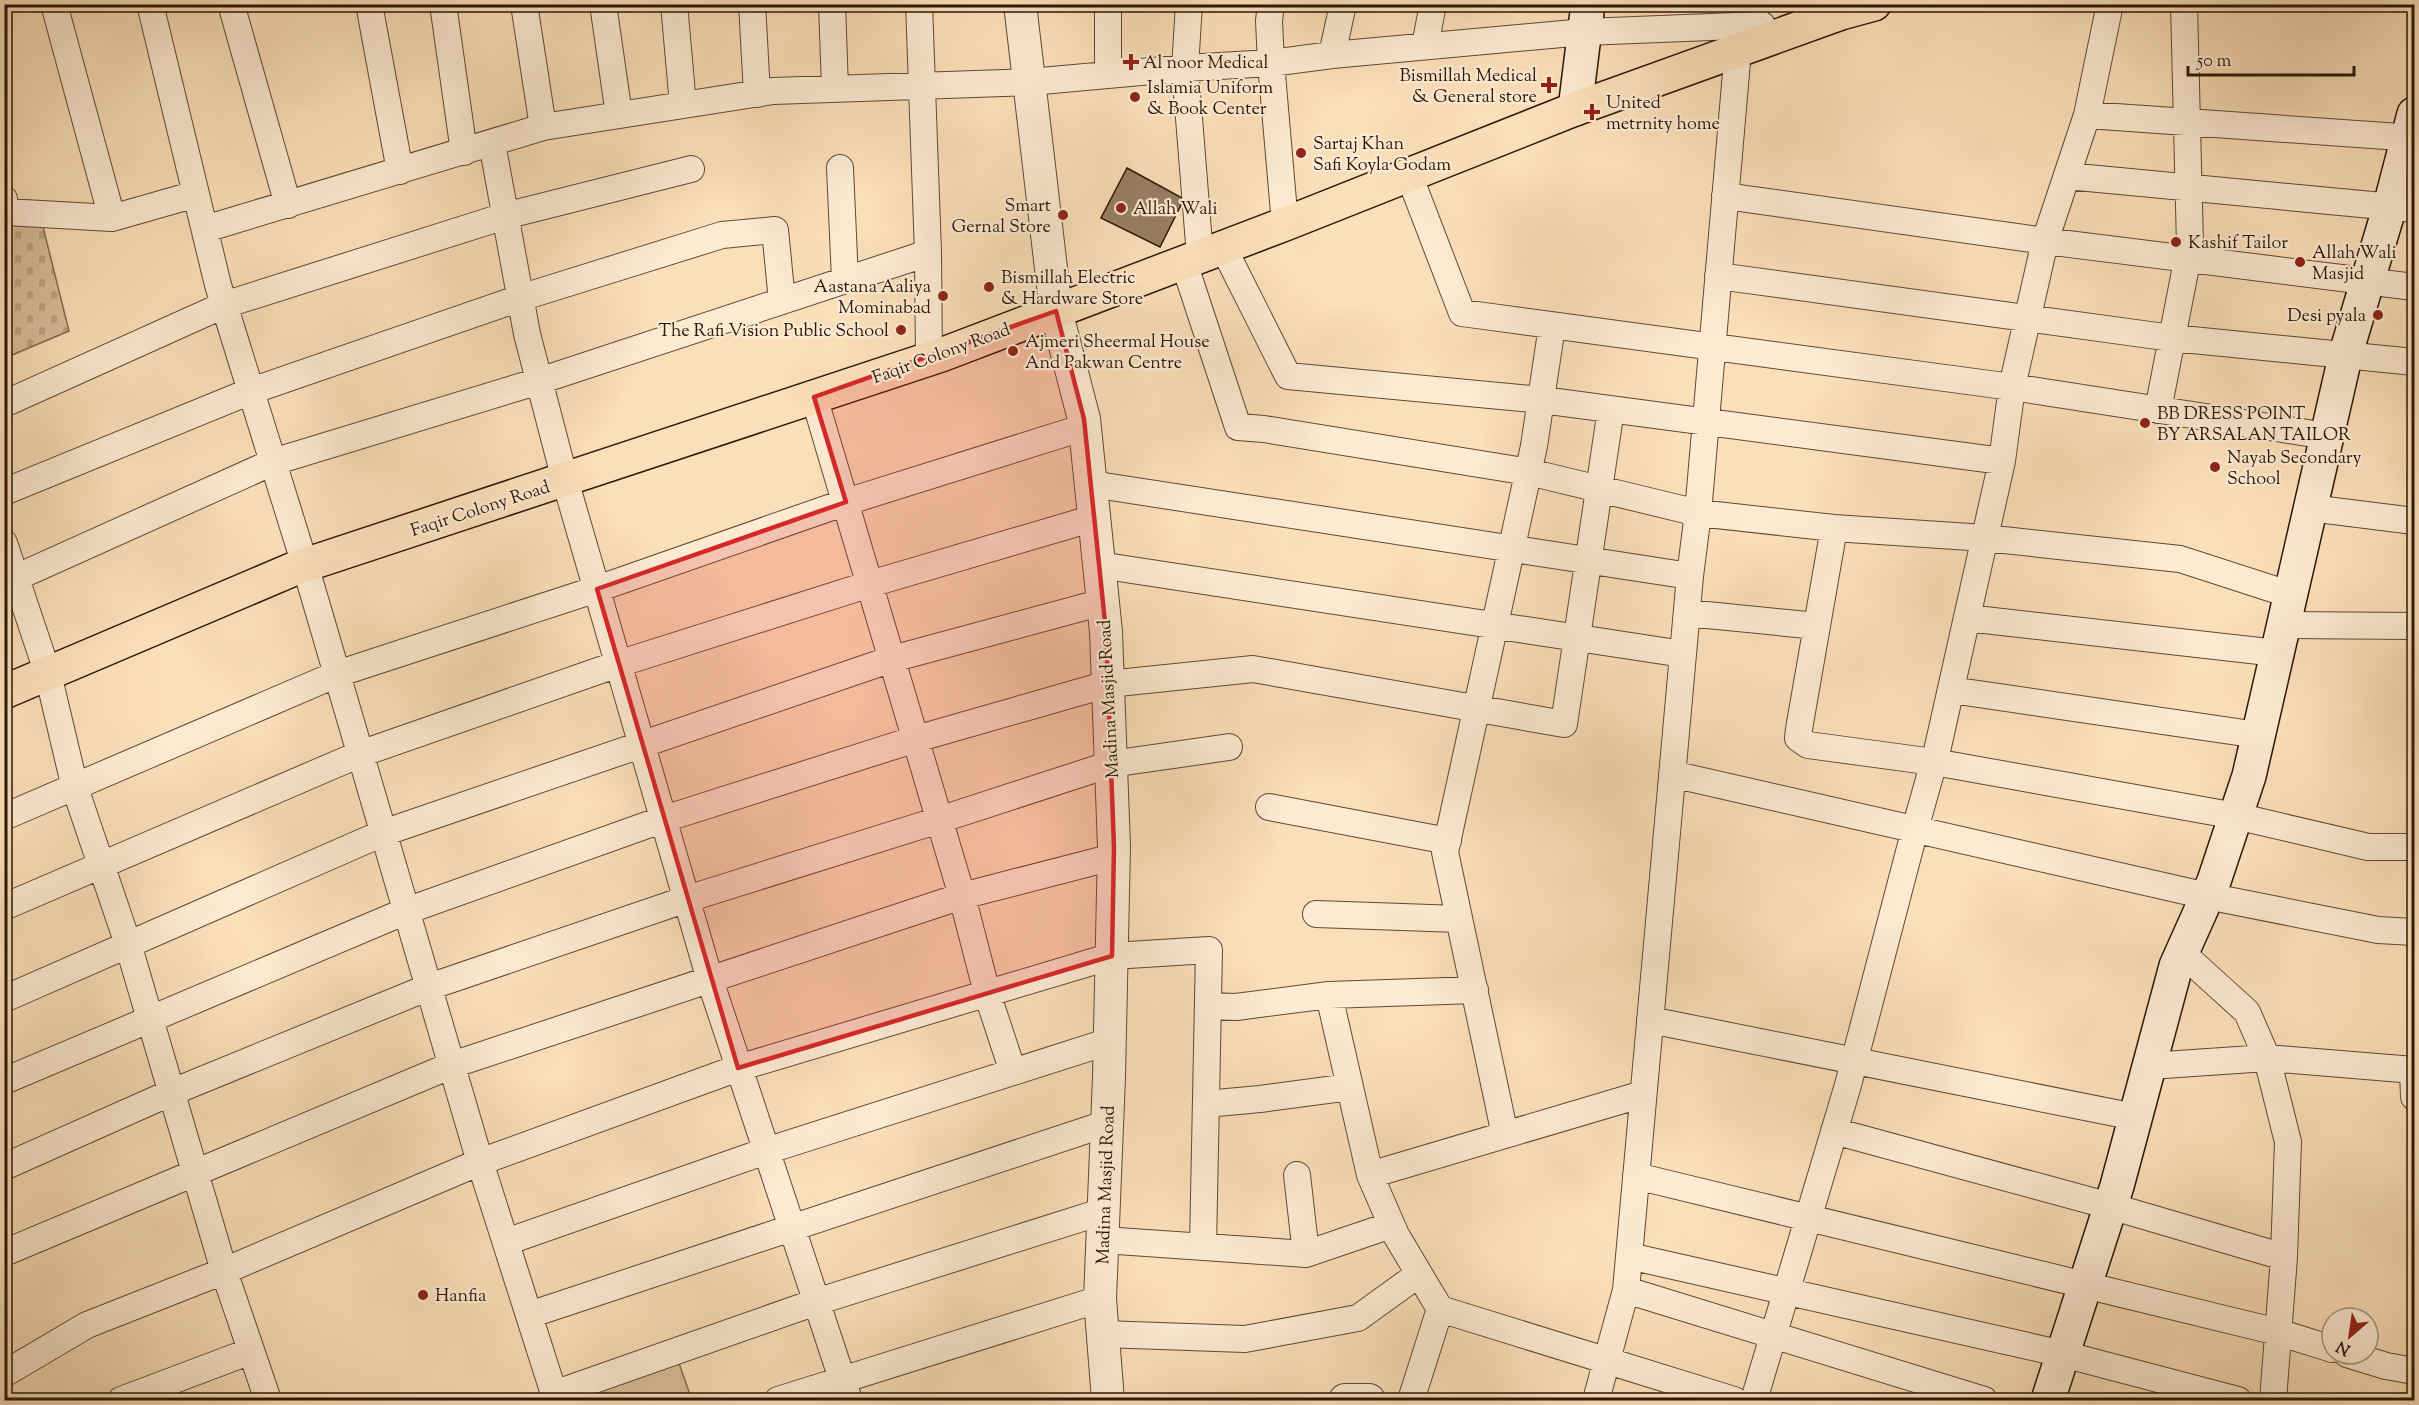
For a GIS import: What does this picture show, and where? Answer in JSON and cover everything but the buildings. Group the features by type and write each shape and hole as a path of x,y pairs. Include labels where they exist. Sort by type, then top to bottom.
{"main road":[{"name":"Faqir Colony Road","path":"4,692 305,566 928,359 1203,256 1575,109 1756,30 1874,4"},
{"path":"1575,109 1586,18"},
{"path":"2048,1401 2110,1206 2181,953 2207,896 2249,776 2346,353 2368,282 2402,208 2412,129"}],"street":[{"path":"54,4 112,218"},
{"path":"150,4 224,305 305,566 480,1162 555,1397 816,1302 1103,1225 1203,1246 1306,1254 1391,1225"},
{"path":"231,4 288,205"},
{"path":"369,4 400,171"},
{"path":"443,4 464,152"},
{"path":"524,4 543,127"},
{"path":"603,4 619,115"},
{"path":"674,4 683,105"},
{"path":"752,4 757,94"},
{"path":"832,4 835,89"},
{"path":"919,4 928,253 928,359"},
{"name":"Madina Masjid Road","path":"1020,4 1056,311 1085,427 1103,602 1113,857 1110,1041 1100,1299 1108,1401"},
{"path":"1108,4 1108,75"},
{"path":"1189,4 1185,68 1203,256 1238,427 1264,429 1529,472 1698,513 1834,528 1985,538 2180,559 2284,625"},
{"path":"1271,4 1270,63 1285,224"},
{"path":"1332,55 1343,4"},
{"path":"1425,46 1433,4"},
{"path":"1754,1401 1854,1061 1914,829 1934,762 2002,461 2012,387 2045,241 2086,115 2110,4"},
{"path":"2158,410 2190,246 2184,4"},
{"path":"205,229 543,127 773,91 1030,82 1270,63 1425,46 1586,18 1756,30 1725,196 1626,1290 1596,1401"},
{"path":"2086,115 2412,129"},
{"path":"492,143 527,334 565,480 710,980 845,1390"},
{"path":"840,168 845,280"},
{"path":"4,404 224,305 505,216 691,169"},
{"path":"1409,175 1462,314 1711,345 2012,387 2327,436"},
{"path":"2067,176 2402,208"},
{"path":"5,207 112,218 196,194"},
{"path":"1725,196 2045,241 2415,287"},
{"path":"4,492 251,391 520,298 722,235 775,230 782,301"},
{"path":"10,580 273,462 539,381 928,253"},
{"path":"1203,256 1288,376 1542,400 2002,461"},
{"path":"1718,276 2172,338 2346,353 2415,362"},
{"path":"1505,1135 1445,852 1529,472 1552,326"},
{"path":"814,397 962,896 987,993 1013,1072"},
{"path":"4,1081 406,911 664,819 916,739 1108,684 1253,669 1564,724 1611,409"},
{"path":"4,817 337,674 597,589 846,502 1085,427"},
{"path":"1091,484 1690,576"},
{"path":"2310,508 2415,521"},
{"path":"4,907 360,754 618,664 870,584 1094,518"},
{"path":"1834,528 1798,738 1808,745 1934,762 2236,816 2368,847 2415,847"},
{"path":"4,543 10,580 48,674 75,788 152,1019 170,1093 196,1172 224,1271 268,1401"},
{"path":"1099,565 1683,654"},
{"path":"4,999 383,833 892,659 1103,602"},
{"path":"1687,613 1817,626"},
{"path":"1967,618 2415,626"},
{"path":"1951,690 2259,735"},
{"path":"4,1167 170,1093 429,987 687,899 1111,764 1229,747"},
{"path":"1672,774 2207,896 2378,930 2415,932"},
{"path":"1269,807 1448,842"},
{"path":"4,1253 452,1065 962,896 1113,857"},
{"path":"1316,914 1459,919"},
{"path":"4,1374 87,1325 224,1271 480,1162 738,1068 1112,956 1209,950 1203,1246"},
{"path":"2181,953 2247,1012 2267,1058 2288,1142 2284,1257 2273,1401"},
{"path":"1208,1006 1236,1007 1329,995 1474,990"},
{"path":"1329,995 1370,1174 1391,1225 1440,1309 1734,1401"},
{"path":"1650,1020 2136,1117"},
{"path":"506,1242 766,1151 1110,1041"},
{"path":"2149,1066 2267,1058 2414,1070 2415,1097"},
{"path":"1206,1104 1350,1087"},
{"path":"1370,1174 1643,1094"},
{"path":"529,1315 1107,1123"},
{"path":"1834,1131 2110,1206 2284,1257"},
{"path":"1297,1175 1306,1254"},
{"path":"1636,1176 2278,1332 2320,1345"},
{"path":"1629,1256 2063,1354 2238,1401"},
{"path":"1103,1335 1245,1339 1358,1318 1419,1274"},
{"path":"1626,1290 1984,1401"},
{"path":"778,1401 845,1390 1100,1299"},
{"path":"1411,1401 1440,1309"},
{"path":"121,1401 251,1351"},
{"path":"2380,1364 2415,1371"},
{"path":"1345,1401 1369,1401"}],"highlighted area":[{"path":"1056,311 1084,419 1106,632 1114,847 1112,956 738,1068 597,589 846,502 814,397"}],"green space":[{"path":"5,209 43,227 69,331 5,358"},
{"path":"675,1352 692,1400 556,1400"}],"place":[{"name":"Al noor Medical","path":"1131,62"},
{"name":"Bismillah Medical & General store","path":"1549,85"},
{"name":"Islamia Uniform & Book Center","path":"1135,97"},
{"name":"United metrnity home","path":"1592,112"},
{"name":"Sartaj Khan Safi Koyla Godam","path":"1301,153"},
{"name":"Allah Wali","path":"1121,208"},
{"name":"Smart Gernal Store","path":"1063,215"},
{"name":"Kashif Tailor","path":"2176,242"},
{"name":"Allah Wali Masjid","path":"2300,262"},
{"name":"Bismillah Electric & Hardware Store","path":"989,287"},
{"name":"Aastana Aaliya Mominabad","path":"943,296"},
{"name":"Desi pyala","path":"2378,315"},
{"name":"The Rafi Vision Public School","path":"901,330"},
{"name":"Ajmeri Sheermal House And Pakwan Centre","path":"1013,351"},
{"name":"BB DRESS POINT BY ARSALAN TAILOR","path":"2145,423"},
{"name":"Nayab Secondary School","path":"2215,467"},
{"name":"Hanfia","path":"423,1295"}]}
